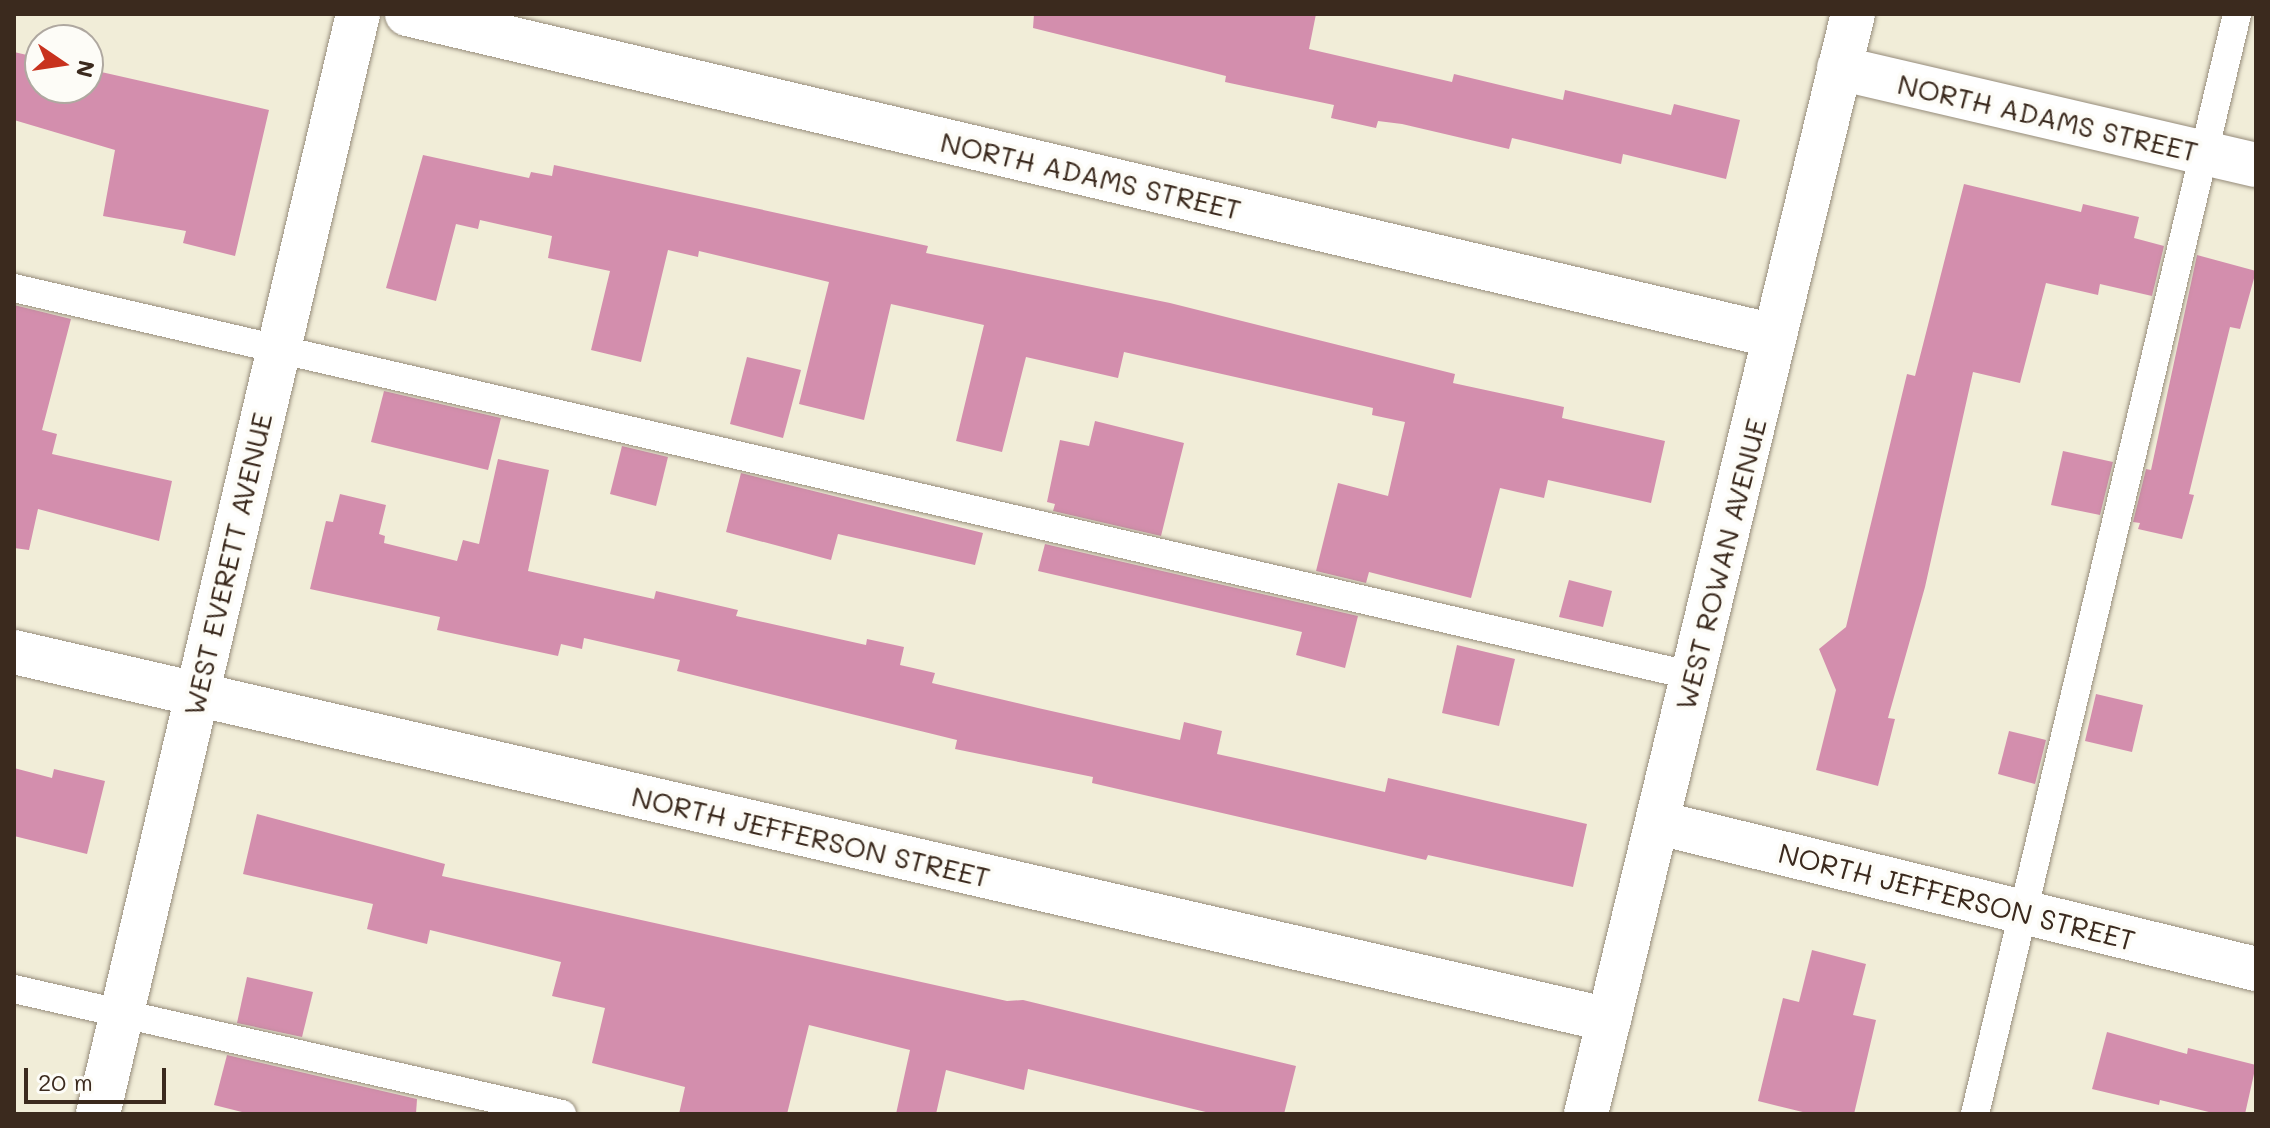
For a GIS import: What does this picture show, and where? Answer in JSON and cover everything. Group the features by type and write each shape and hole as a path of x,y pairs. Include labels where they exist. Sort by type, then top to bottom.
{"street":[{"name":"WEST EVERETT AVENUE","path":"98,1114 358,14"},
{"name":"NORTH ADAMS STREET","path":"407,14 1775,336"},
{"name":"WEST ROWAN AVENUE","path":"1586,1114 1853,14"},
{"name":"NORTH ADAMS STREET","path":"1839,68 2256,165"},
{"name":"NORTH JEFFERSON STREET","path":"14,652 1609,1020"},
{"name":"NORTH JEFFERSON STREET","path":"1659,823 2256,969"}],"lane":[{"path":"1975,1114 2237,14"},
{"path":"14,288 1693,676"},
{"path":"14,989 562,1114"}],"building":[{"path":"1034,14 1316,14 1309,49 1452,82 1454,74 1563,100 1565,90 1671,115 1674,104 1740,120 1726,179 1623,154 1621,164 1512,138 1509,149 1402,124 1378,121 1376,128 1331,118 1334,105 1225,82 1226,76 1033,28"},
{"path":"14,52 24,54 24,104 104,104 104,73 269,110 235,256 183,243 186,231 103,216 115,150 14,120"},
{"path":"423,155 529,178 531,172 552,176 554,165 928,246 926,253 1170,303 1455,374 1453,383 1564,407 1562,418 1665,441 1651,503 1548,480 1544,498 1500,488 1471,598 1369,572 1366,583 1316,571 1338,483 1388,496 1405,422 1372,415 1373,408 1124,352 1118,378 1026,357 1002,452 956,441 984,325 891,304 864,420 799,404 829,282 699,251 698,257 668,250 641,362 591,350 610,271 548,258 552,236 480,220 478,229 456,224 436,301 386,288"},
{"path":"1964,184 2081,212 2083,204 2139,217 2134,238 2164,246 2152,296 2100,284 2098,295 2046,283 2020,383 1973,372 1925,587 1888,718 1895,719 1878,786 1816,770 1836,690 1819,649 1846,627 1907,374 1915,376"},
{"path":"2197,255 2256,271 2240,329 2230,327 2189,494 2194,495 2182,539 2138,529 2140,523 2133,522 2146,469 2151,470"},
{"path":"14,305 71,319 42,430 57,434 52,454 172,481 159,541 38,509 29,550 14,548"},
{"path":"747,357 801,370 783,438 730,424"},
{"path":"384,391 501,418 488,470 371,442"},
{"path":"1095,421 1184,443 1161,536 1053,511 1055,504 1047,502 1060,440 1089,446"},
{"path":"622,446 668,457 656,506 610,494"},
{"path":"2063,451 2113,462 2100,515 2051,505"},
{"path":"498,459 549,470 528,571 654,599 656,591 738,610 736,616 866,645 867,639 904,647 900,665 935,673 932,683 1038,708 1180,740 1184,722 1222,731 1217,754 1385,792 1388,778 1587,824 1573,887 1428,855 1426,860 1092,783 1093,777 955,749 957,740 677,671 680,660 584,638 582,649 561,644 558,656 437,630 440,617 310,589 326,521 333,522 340,494 386,505 379,534 385,536 384,543 457,561 463,540 479,544"},
{"path":"741,473 983,533 975,565 838,534 831,560 726,532"},
{"path":"1045,544 1358,616 1345,668 1296,655 1302,632 1038,571"},
{"path":"1569,580 1612,591 1603,627 1559,617"},
{"path":"1457,645 1515,659 1499,726 1442,713"},
{"path":"2096,694 2143,705 2132,752 2085,741"},
{"path":"2009,731 2046,740 2035,784 1998,774"},
{"path":"14,768 52,778 54,769 105,781 87,854 14,836"},
{"path":"257,814 445,864 442,876 1007,1001 1023,1000 1296,1066 1284,1114 1214,1114 1028,1069 1024,1090 946,1070 936,1114 896,1114 910,1050 809,1025 787,1114 679,1114 685,1087 592,1063 605,1008 552,996 561,962 430,930 427,944 367,929 373,904 243,874"},
{"path":"1812,950 1866,964 1853,1015 1876,1020 1854,1114 1811,1114 1758,1101 1783,998 1799,1002"},
{"path":"247,977 313,992 302,1037 237,1023"},
{"path":"2107,1032 2187,1054 2188,1048 2256,1065 2245,1114 2217,1114 2160,1100 2159,1105 2092,1089"},
{"path":"227,1055 417,1099 416,1114 250,1114 214,1105"}]}
